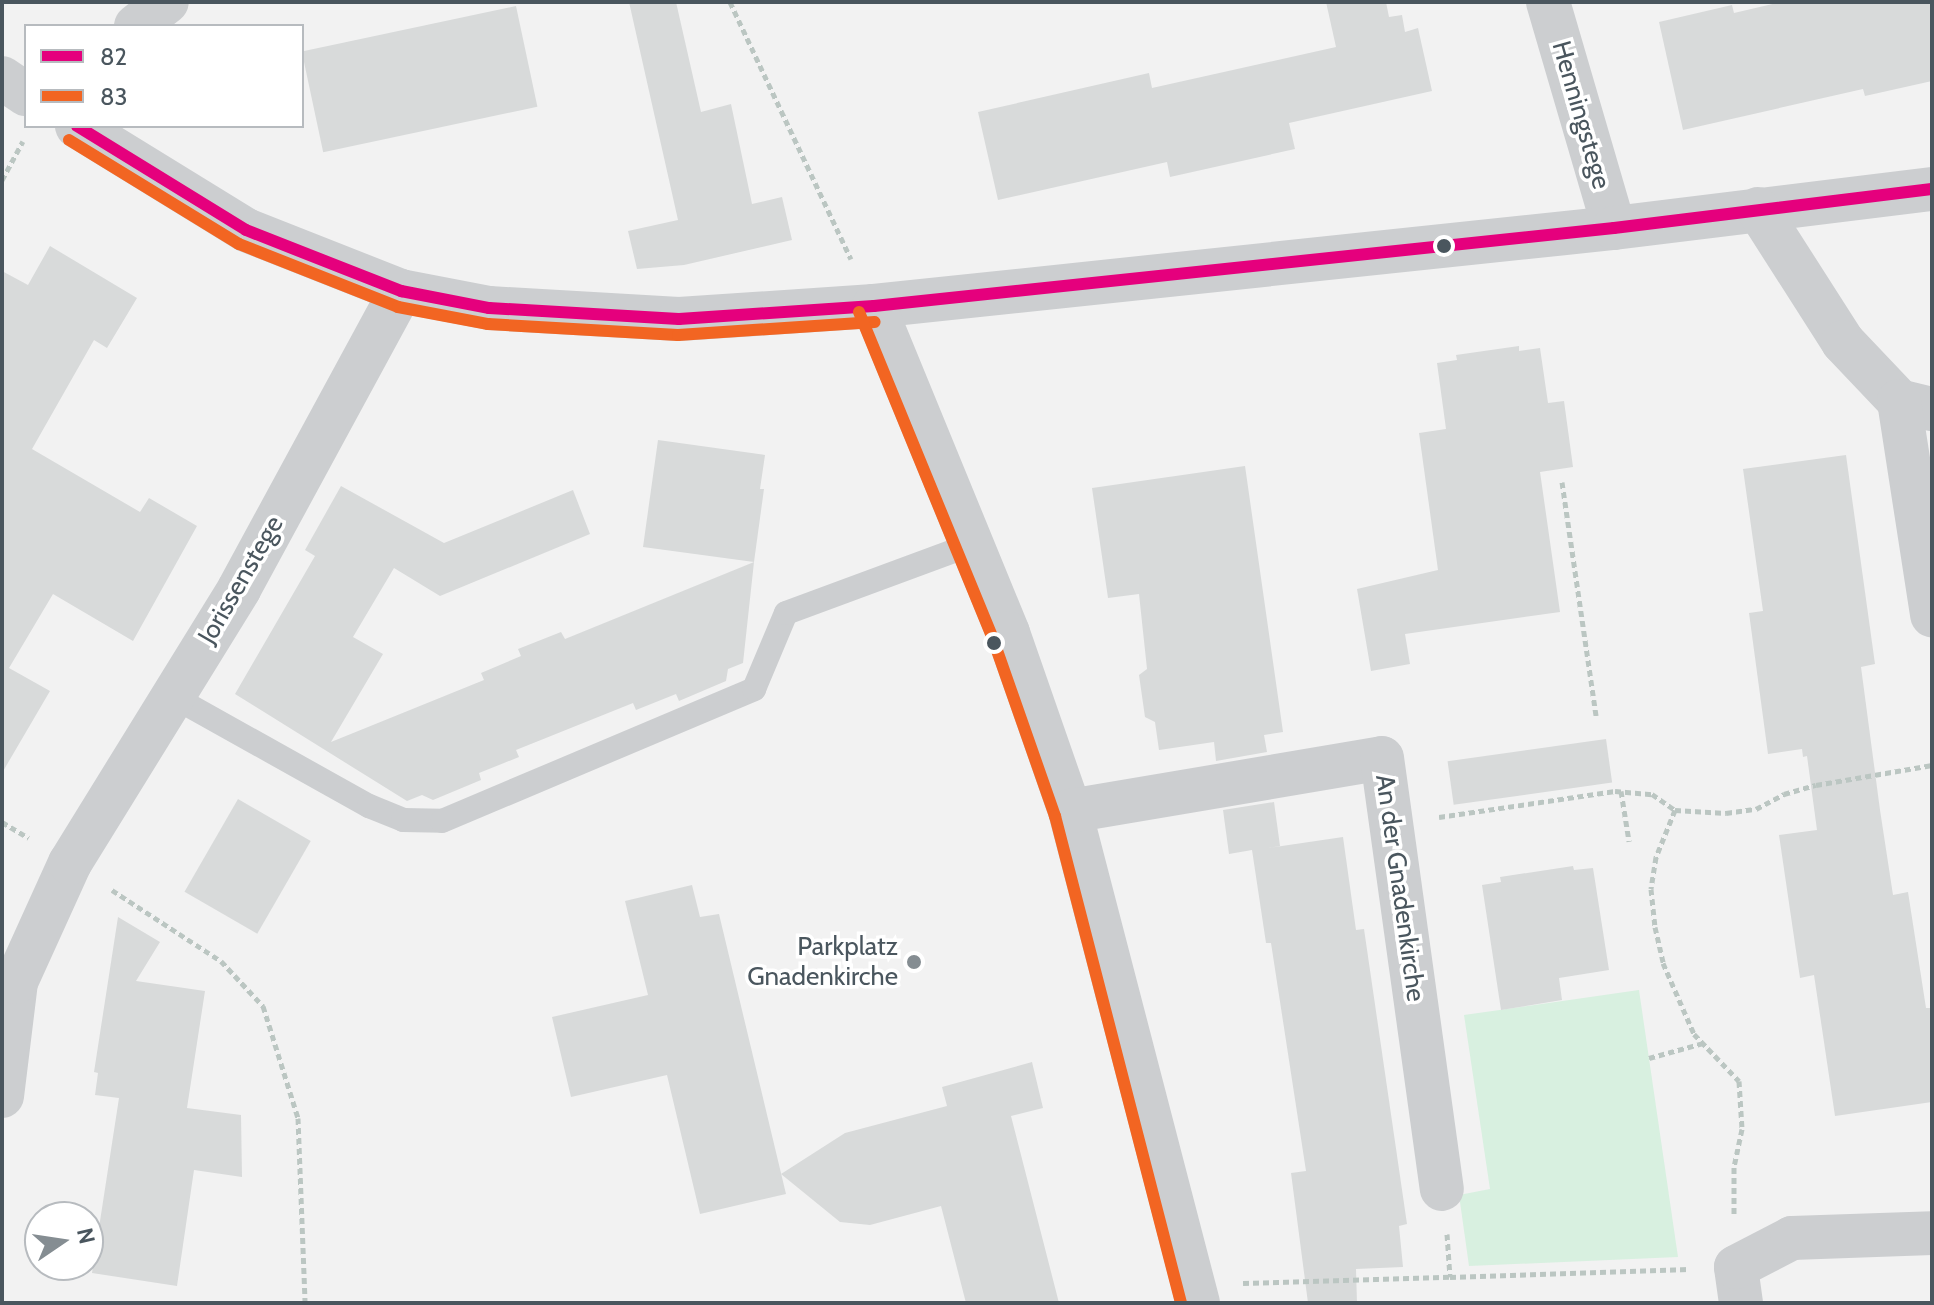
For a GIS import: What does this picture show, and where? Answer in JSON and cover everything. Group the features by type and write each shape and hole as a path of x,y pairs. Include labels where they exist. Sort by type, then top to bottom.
{"street":[{"path":"139,24 167,2"},
{"name":"Henningstege","path":"1548,2 1614,228"},
{"path":"2,78 24,93"},
{"path":"80,128 246,230 401,291 489,308 679,319 874,306 1614,228 1932,189"},
{"path":"1758,209 1843,342 1916,405 1932,615"},
{"name":"Jorissenstege","path":"2,1096 16,982 70,863 239,589 401,291"},
{"path":"874,306 973,544 1070,811 1196,1294"},
{"name":"An der Gnadenkirche","path":"1070,811 1382,758 1442,1189"},
{"path":"1744,1276 1792,1238 1932,1233"}],"lane":[{"path":"172,696 369,806 403,820 442,821 754,689 786,613 973,544"}],"path":[{"path":"730,2 874,306"},
{"path":"2,180 25,138"},
{"path":"1562,482 1596,716"},
{"path":"1391,824 1621,791 1652,794 1675,810 1714,813 1756,809 1784,794 1816,785 1932,765"},
{"path":"1621,791 1629,841"},
{"path":"1196,1294 1450,1277 1744,1276 1733,1218 1734,1167 1742,1129 1739,1081 1694,1034 1663,963 1655,927 1651,889 1656,857 1675,810"},
{"path":"70,863 221,961 263,1006 298,1118 305,1303"},
{"path":"1649,1058 1704,1043"},
{"path":"1442,1189 1450,1277"}],"green space":[{"path":"1639,990 1678,1257 1469,1266 1459,1195 1490,1189 1464,1015"}],"building":[{"path":"629,2 676,2 701,112 731,104 752,204 782,197 792,240 684,265 637,269 628,231 678,220"},
{"path":"1326,2 1386,2 1389,17 1402,15 1405,32 1418,28 1432,91 1289,123 1295,149 1170,177 1167,162 998,200 978,112 1149,73 1152,88 1336,47"},
{"path":"1781,2 1932,2 1932,81 1865,96 1863,89 1683,130 1659,22 1732,5 1734,13"},
{"path":"516,6 537,107 323,152 304,51"},
{"path":"50,246 137,298 107,348 94,340 32,449 140,512 149,498 197,526 133,641 53,594 9,668 50,691 2,773 2,271 28,285"},
{"path":"1519,346 1519,351 1540,348 1548,403 1564,401 1573,467 1540,472 1560,612 1405,634 1410,664 1371,671 1357,589 1438,570 1419,433 1446,429 1437,363 1457,360 1456,355"},
{"path":"658,440 765,455 760,489 764,489 754,562 643,547"},
{"path":"1846,455 1875,664 1861,667 1880,810 1893,895 1908,892 1926,1008 1932,1008 1932,1102 1835,1116 1814,975 1800,978 1779,835 1817,830 1807,756 1803,757 1802,749 1768,754 1749,613 1763,611 1743,469"},
{"path":"1245,466 1283,732 1264,735 1267,752 1216,761 1214,742 1159,750 1155,722 1145,717 1139,675 1147,669 1139,594 1108,598 1092,488"},
{"path":"341,486 444,543 573,490 590,534 440,596 394,568 353,637 383,654 331,742 484,680 481,673 521,656 518,649 561,632 565,639 754,562 743,663 728,669 726,681 679,701 676,694 636,710 633,703 516,750 519,757 479,773 481,780 433,800 422,795 407,801 235,694 315,556 305,550"},
{"path":"1606,739 1612,783 1454,805 1448,761"},
{"path":"238,799 311,841 257,934 185,892"},
{"path":"1274,802 1280,846 1268,848 1343,837 1356,930 1364,929 1407,1224 1399,1226 1403,1267 1356,1269 1357,1303 1308,1303 1291,1173 1306,1171 1271,943 1266,943 1252,850 1229,854 1223,810"},
{"path":"1573,866 1574,870 1593,868 1609,970 1559,978 1562,1000 1501,1010 1482,885 1501,882 1500,877"},
{"path":"692,885 700,917 719,914 786,1194 700,1214 667,1075 571,1097 552,1017 648,995 625,901"},
{"path":"118,917 160,942 136,981 205,991 187,1108 241,1115 242,1177 194,1170 177,1286 104,1275 103,1201 119,1098 95,1095 98,1073 94,1072"},
{"path":"1032,1062 1043,1108 1011,1116 1059,1303 966,1303 941,1206 870,1225 840,1222 781,1174 845,1133 947,1106 942,1087"}],"transit line":[{"name":"82","path":"80,128 246,230 401,291 489,308 679,319 874,306 1614,228 1932,189"},
{"name":"83","path":"69,140 239,244 398,307 488,324 678,335 875,322"},
{"name":"83","path":"859,312 993,639 1055,816 1181,1303"}],"place":[{"name":"Parkplatz Gnadenkirche","path":"914,962"}]}
